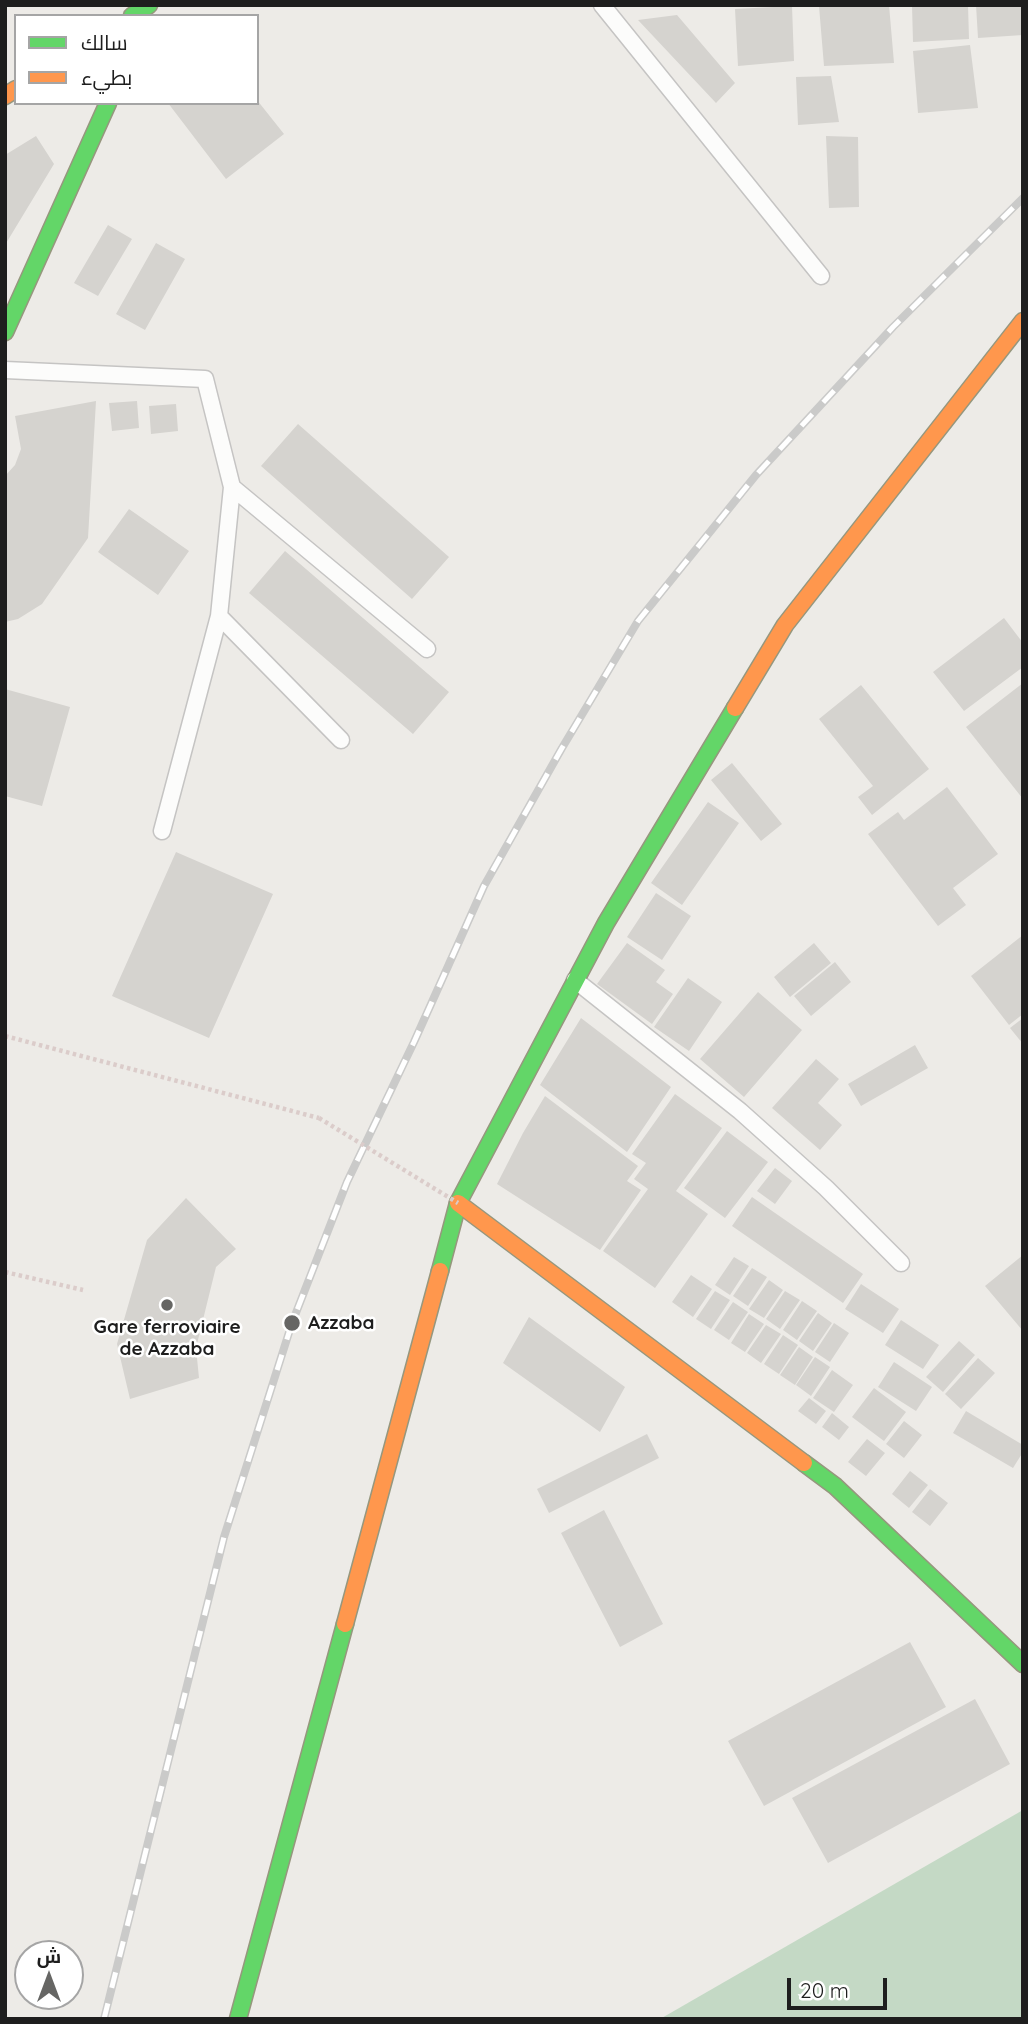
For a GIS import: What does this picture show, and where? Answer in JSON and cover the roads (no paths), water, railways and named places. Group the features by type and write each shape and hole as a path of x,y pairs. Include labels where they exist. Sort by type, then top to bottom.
{"street":[{"path":"5,332 107,105"},
{"path":"239,2019 458,1203 606,923 785,625 1023,321"},
{"path":"458,1203 835,1486 1023,1664"}],"lane":[{"path":"601,5 821,276"},
{"path":"5,370 205,380 232,487 219,616 162,831"},
{"path":"232,487 428,649"},
{"path":"219,616 341,740"},
{"path":"575,980 740,1111 826,1188 901,1263"}],"railway":[{"path":"104,2019 224,1537 292,1323 347,1182 484,886 638,621 756,475 893,327 1023,198"}],"place":[{"name":"Gare ferroviaire de Azzaba","path":"167,1305"},
{"name":"Azzaba","path":"292,1323"}]}
